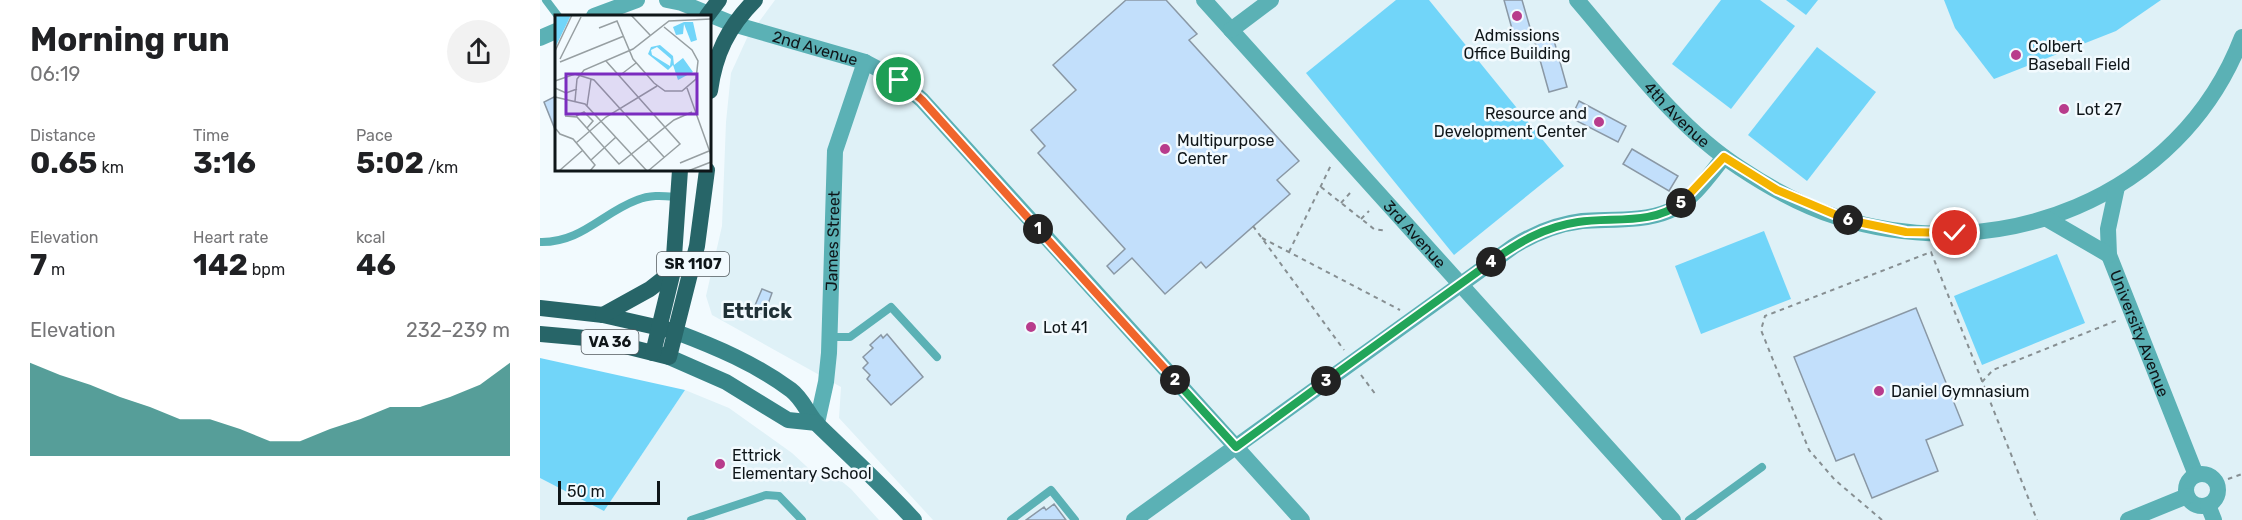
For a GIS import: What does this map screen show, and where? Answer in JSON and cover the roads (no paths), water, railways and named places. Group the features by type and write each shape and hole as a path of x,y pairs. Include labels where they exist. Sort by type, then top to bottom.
{"main road":[{"path":"708,15 719,0"},
{"path":"711,87 720,48 733,24 755,0"},
{"name":"SR 1107","path":"659,327 674,271 680,171"},
{"name":"SR 1107","path":"661,355 676,332 701,228 707,171"},
{"path":"603,315 650,289 674,271"},
{"name":"VA 36","path":"540,308 603,315 659,327 735,356 767,374 802,400 817,423 857,460 914,520"},
{"path":"659,327 661,355"},
{"name":"VA 36","path":"540,334 597,339 661,355 726,382 788,420 817,423"}],"street":[{"path":"595,15 610,4 637,0"},
{"name":"2nd Avenue","path":"669,0 682,3 708,15"},
{"name":"3rd Avenue","path":"1204,0 1673,520"},
{"path":"1232,30 1270,0"},
{"name":"4th Avenue","path":"1576,0 1680,117 1724,157 1768,185 1802,203 1836,217 1886,229 1955,233 2047,219 2079,207 2117,187 2154,160 2195,118 2214,92 2242,37"},
{"name":"2nd Avenue","path":"711,16 865,62 894,76 922,100 1302,520"},
{"path":"540,38 555,31"},
{"name":"James Street","path":"817,423 826,382 829,337 834,160 839,135 865,62"},
{"path":"1134,520 1514,246 1546,230 1580,222 1651,216 1669,211 1699,187 1724,157"},
{"name":"University Avenue","path":"2117,187 2108,229 2109,255 2196,475"},
{"path":"2047,219 2109,255"},
{"path":"2204,474 2217,482 2217,497 2211,513 2194,504 2187,496 2188,483 2196,475 2204,474"},
{"path":"2128,520 2187,496"}],"lane":[{"path":"546,0 557,15"},
{"path":"540,242 573,237 637,200 656,196 679,197"},
{"path":"829,337 850,337 891,307 937,357"},
{"path":"1689,520 1762,467"},
{"path":"1011,520 1051,490 1075,520"},
{"path":"691,520 766,495 779,496 802,520"}],"place":[{"name":"Admissions Office Building","path":"1517,16"},
{"name":"Colbert Baseball Field","path":"2016,55"},
{"name":"Lot 27","path":"2064,109"},
{"name":"Resource and Development Center","path":"1599,122"},
{"name":"Multipurpose Center","path":"1165,149"},
{"name":"Lot 41","path":"1031,327"},
{"name":"Daniel Gymnasium","path":"1879,391"},
{"name":"Ettrick Elementary School","path":"720,464"}],"district":[{"name":"Ettrick","path":"757,311"}]}
